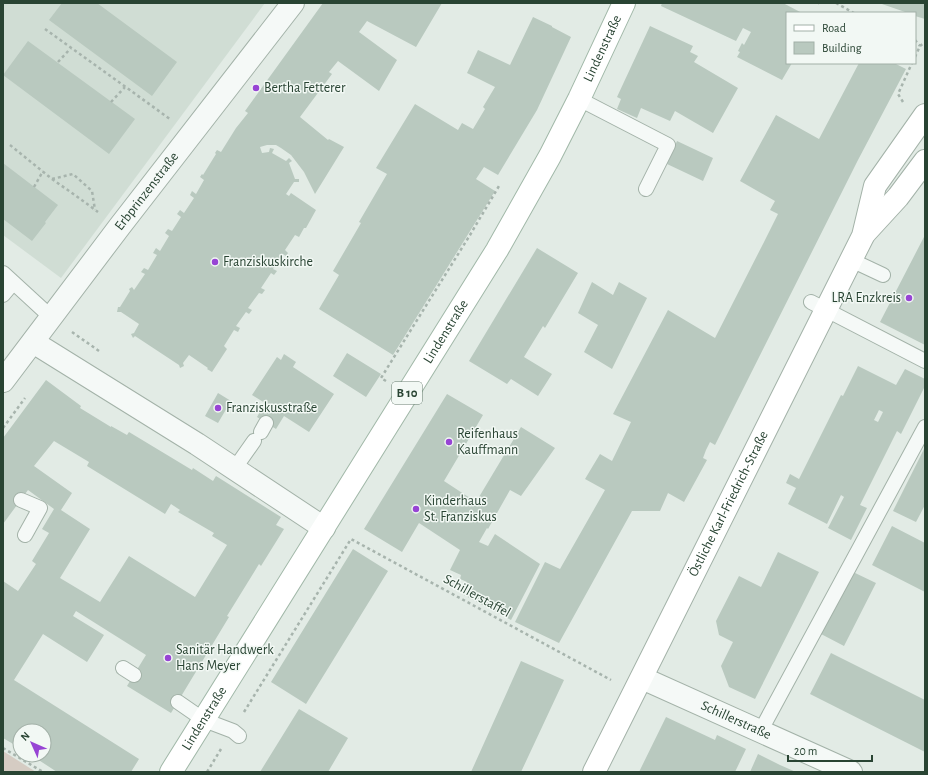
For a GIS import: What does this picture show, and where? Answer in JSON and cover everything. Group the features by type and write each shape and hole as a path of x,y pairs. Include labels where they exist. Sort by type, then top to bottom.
{"main road":[{"name":"Lindenstraße","path":"171,772 497,250 528,196 579,99 624,3"},
{"name":"Östliche Karl-Friedrich-Straße","path":"594,772 642,678 819,306 851,260 863,236 875,186 925,115"},
{"name":"Östliche Karl-Friedrich-Straße","path":"863,236 898,197 925,162"}],"street":[{"name":"Erbprinzenstraße","path":"3,381 120,226 293,3"},
{"path":"33,342 235,468 324,528"},
{"name":"Schillerstraße","path":"642,678 851,772"}],"lane":[{"path":"579,99 668,145 646,189"},
{"path":"851,260 883,275"},
{"path":"3,295 8,278 52,318"},
{"path":"819,306 925,361"},
{"path":"760,732 925,427"},
{"path":"235,468 260,432"},
{"path":"21,500 40,508 25,535"},
{"path":"178,702 204,720 236,733"}],"path":[{"path":"836,3 852,12"},
{"path":"45,29 152,107"},
{"path":"916,41 920,46"},
{"path":"916,55 920,46 925,42"},
{"path":"58,62 72,48"},
{"path":"112,102 124,86"},
{"path":"10,145 52,180 95,210 92,191 73,174 52,180"},
{"path":"34,187 43,171"},
{"path":"391,360 470,235 499,186"},
{"name":"Schillerstaffel","path":"236,733 351,539 593,671"},
{"path":"207,772 236,733"},
{"path":"3,748 43,772"}],"shaded area":[{"path":"3,3 265,3 61,278 3,235"},
{"path":"3,751 12,757 12,763 22,763 36,772 3,772"}],"building":[{"path":"62,3 97,3 177,62 152,96 49,20"},
{"name":"Franziskuskirche","path":"323,3 442,3 416,47 367,21 359,32 397,60 379,91 338,61 329,72 332,74 300,117 328,140 329,139 344,147 315,194 304,172 291,155 276,145 260,147 262,153 269,152 270,148 274,149 272,153 286,161 289,158 292,161 289,163 295,179 299,179 299,182 294,182 286,194 289,196 291,193 316,210 306,228 304,228 299,237 295,235 285,250 288,253 286,256 283,254 273,269 277,271 274,275 271,273 261,288 265,290 262,294 259,293 248,308 252,310 249,314 246,312 236,326 240,328 238,332 234,330 224,346 227,349 212,372 189,355 183,363 184,366 180,368 179,365 135,336 133,338 131,334 134,333 139,324 121,312 117,312 118,307 120,307 130,291 129,289 132,287 134,290 145,274 141,272 144,268 148,270 157,255 153,253 156,248 160,251 169,236 165,233 168,229 172,231 181,217 177,214 180,210 184,213 194,198 190,195 192,191 196,194 204,180 200,177 202,174 203,175 217,150 221,152 236,128 248,113 245,111"},
{"path":"662,3 783,3 800,12 786,12 786,64 791,64 782,80 737,57 742,43 744,45 751,32 743,28 736,41 661,6"},
{"path":"879,3 925,3 925,19 916,16 916,12 905,12"},
{"path":"533,17 571,37 537,110 498,175 484,167 476,179 495,191 393,355 319,309 339,275 333,271 387,174 376,168 415,104 458,130 462,123 473,129 485,109 483,107 495,87 467,73 478,50 510,65"},
{"path":"650,26 693,46 690,52 698,56 694,62 738,88 713,133 675,111 670,121 641,108 637,118 617,109 621,99 617,97"},
{"path":"28,41 135,119 109,154 3,75"},
{"path":"858,64 896,64 906,69 858,160 715,445 710,442 703,458 707,460 684,502 668,493 660,511 632,511 559,643 515,622 545,562 560,569 605,490 585,479 600,454 612,461 631,422 613,414 668,310 715,338 778,214 770,210 775,201 740,181 776,115 819,139"},
{"path":"677,141 713,158 703,181 667,164"},
{"path":"3,163 58,205 32,241 3,219"},
{"name":"LRA Enzkreis","path":"925,235 925,345 880,322"},
{"path":"537,248 578,273 545,328 543,326 524,357 552,374 538,396 511,379 507,384 469,361"},
{"path":"592,282 613,295 619,282 647,298 612,369 584,352 598,325 578,313"},
{"path":"347,353 381,374 366,397 333,376"},
{"path":"284,354 296,362 293,367 334,394 309,432 284,416 276,429 257,417 265,403 252,395 277,357 281,360"},
{"path":"858,366 896,385 905,369 925,379 925,386 901,434 897,431 860,505 867,508 851,540 828,528 844,497 841,495 827,524 788,504 796,488 786,483 790,474 799,479 841,395 843,396","holes":["879,410 883,412 878,422 874,420"]},
{"path":"46,380 81,406 80,408 111,427 127,435 129,432 213,481 216,476 281,517 276,525 284,529 261,566 259,564 227,616 229,617 171,713 127,686 146,655 76,611 73,616 104,635 87,662 43,634 14,680 139,759 131,772 57,772 43,763 52,763 52,723 12,723 12,743 3,738 3,581 18,591 36,564 32,561 49,533 42,529 54,509 28,490 3,524 3,438","holes":["54,441 89,462 87,466 165,514 171,504 180,510 178,512 214,533 212,536 227,545 195,597 129,556 100,602 60,578 90,529 61,510 72,493 34,466"]},
{"name":"Franziskusstraße","path":"218,393 231,401 218,423 205,416"},
{"path":"447,394 483,415 444,481 476,502 521,427 555,448 521,496 510,490 479,542 488,546 495,534 540,564 511,620 462,594 467,582 460,579 461,575 450,570 460,550 419,523 402,552 364,529"},
{"path":"925,447 925,505 916,522 893,511"},
{"path":"892,526 925,543 925,592 872,565"},
{"path":"353,549 388,571 306,704 271,682"},
{"path":"778,552 819,572 755,699 729,687 721,666 733,642 719,635 716,621 739,576 761,587"},
{"path":"853,572 876,583 844,646 821,634"},
{"path":"831,653 925,700 925,752 810,694"},
{"path":"521,661 564,680 521,772 471,772"},
{"path":"299,709 348,738 328,772 260,772"},
{"path":"666,717 715,740 717,735 746,749 735,772 639,772"},
{"path":"758,754 780,765 796,772 750,772"}],"place":[{"name":"Bertha Fetterer","path":"256,88"},
{"name":"Franziskuskirche","path":"215,262"},
{"name":"LRA Enzkreis","path":"909,298"},
{"name":"Franziskusstraße","path":"218,408"},
{"name":"Reifenhaus Kauffmann","path":"449,442"},
{"name":"Kinderhaus St. Franziskus","path":"416,509"},
{"name":"Sanitär Handwerk Hans Meyer","path":"168,658"}]}
